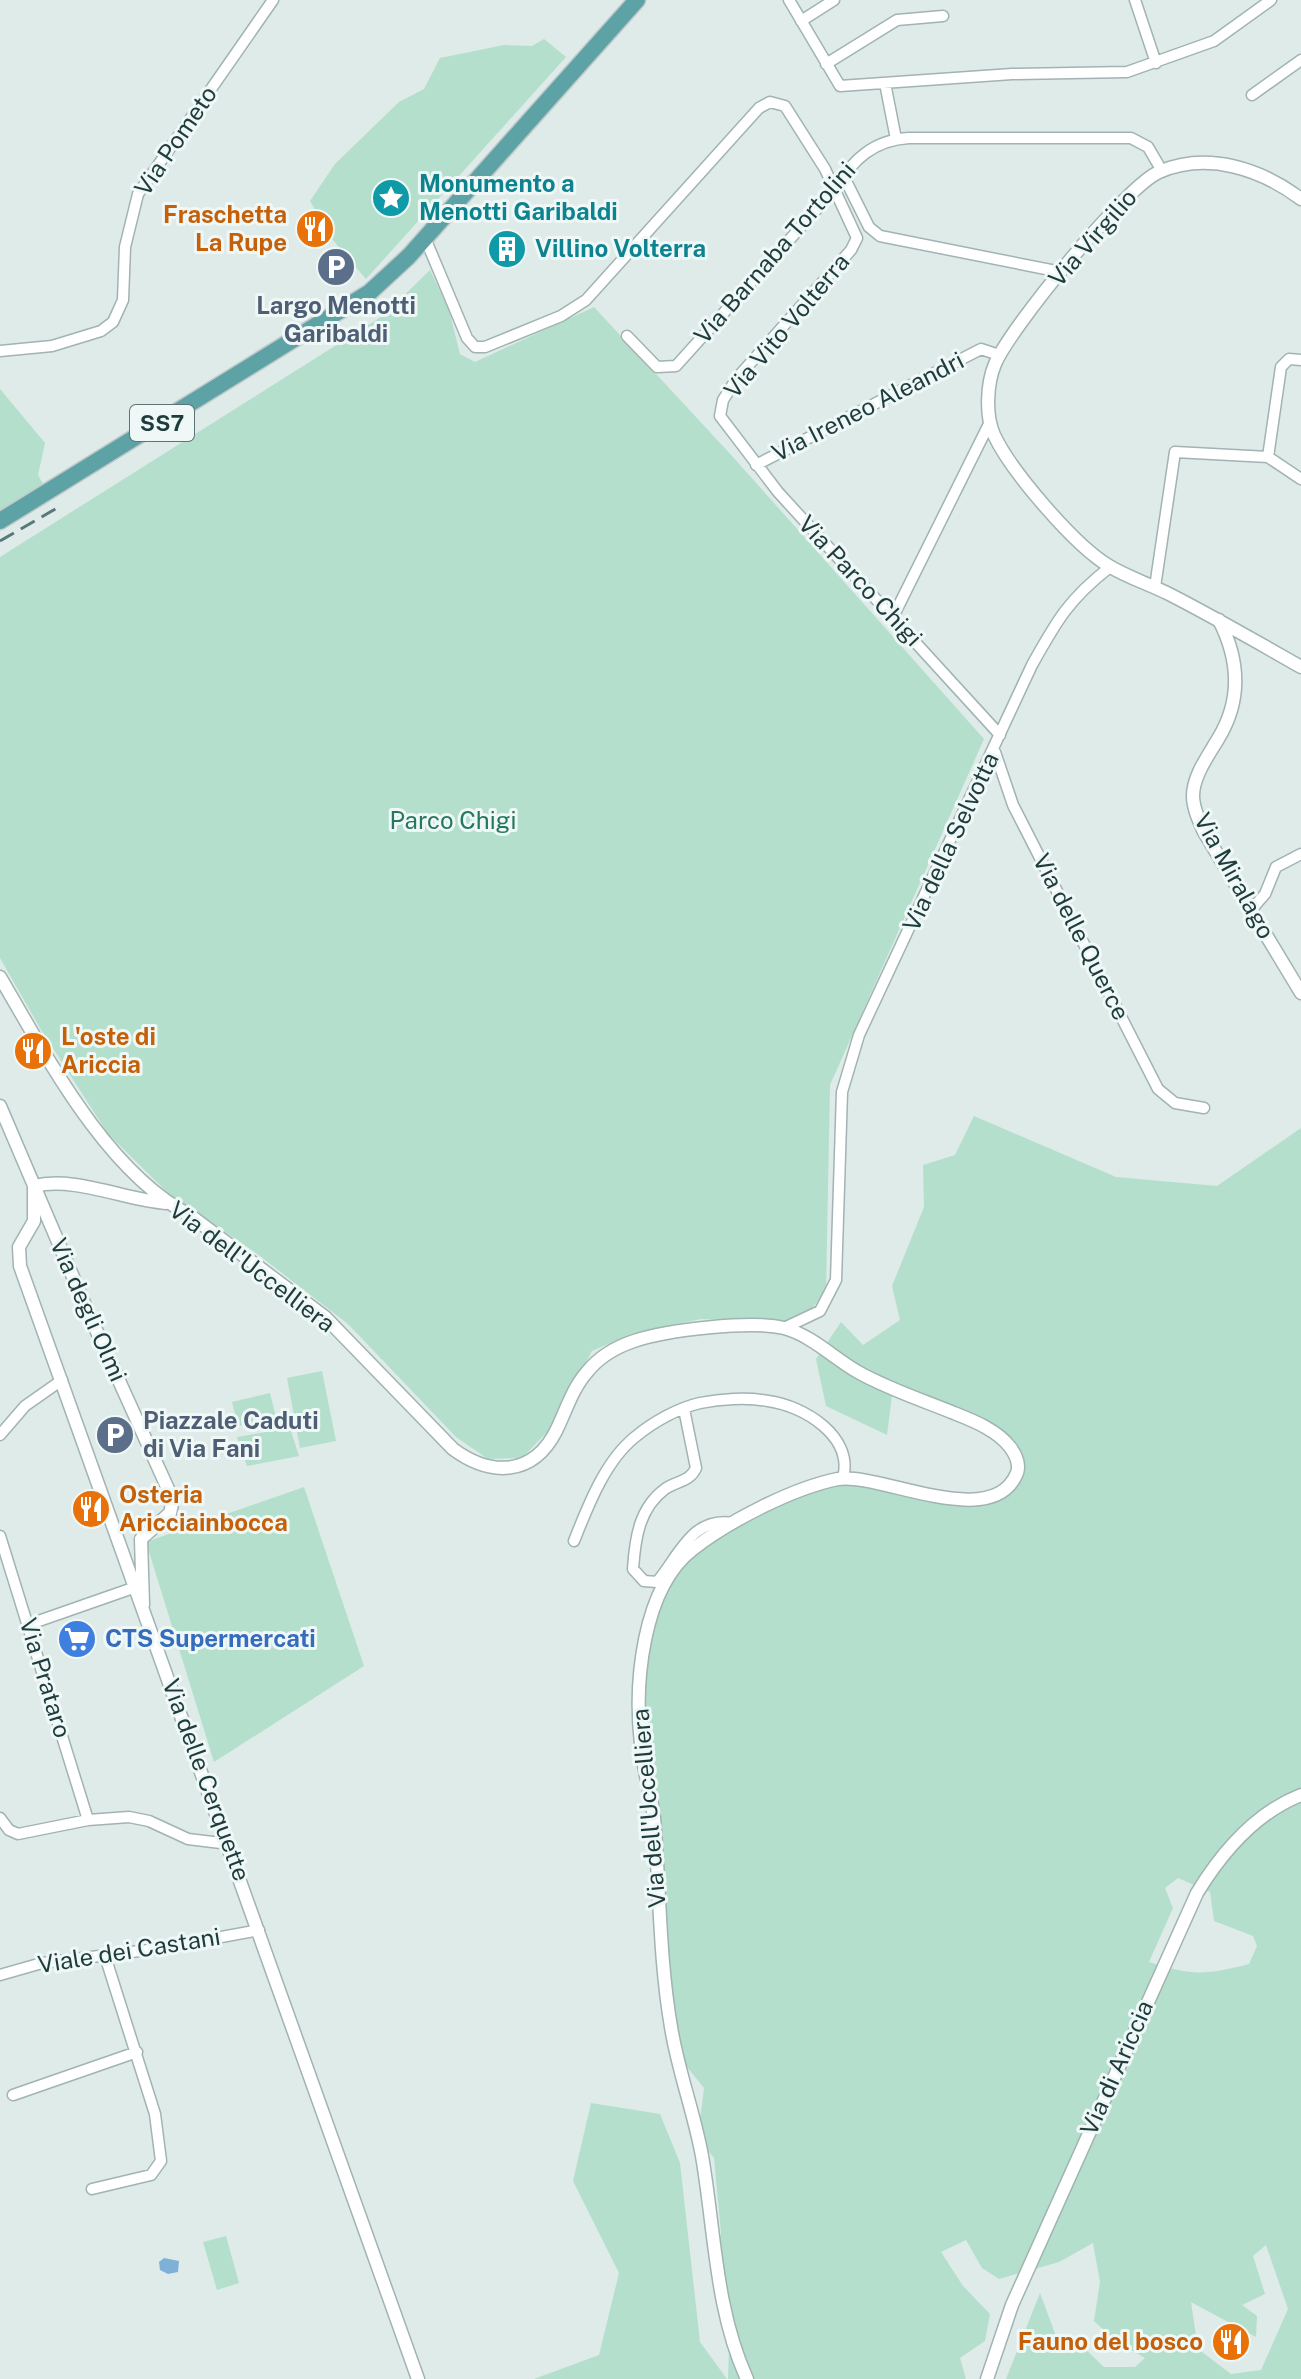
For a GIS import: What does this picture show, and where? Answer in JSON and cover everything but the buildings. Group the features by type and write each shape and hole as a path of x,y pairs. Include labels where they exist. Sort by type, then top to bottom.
{"main road":[{"name":"SS7","path":"0,521 323,324 383,281 637,0"}],"street":[{"name":"Via Pometo","path":"0,351 52,346 101,331 113,322 123,300 125,247 138,194 273,0"},
{"path":"789,0 840,86 1012,74 1107,75 1156,63 1214,41 1271,0"},
{"path":"801,21 834,0"},
{"path":"1135,0 1156,63"},
{"path":"826,64 897,20 943,16"},
{"path":"1252,95 1299,66"},
{"path":"885,83 896,139"},
{"name":"Via Vito Volterra","path":"425,238 467,338 479,348 555,319 589,297 765,103 777,102 788,110 835,189 856,230 855,245 731,386 720,410 723,423"},
{"name":"Via Barnaba Tortolini","path":"627,336 657,367 676,366 758,271 835,189 843,175 868,150 896,139 1136,139 1148,147 1162,171"},
{"name":"Via Virgilio","path":"989,424 989,382 999,355 1061,272 1127,195 1162,171 1195,164 1233,166 1268,177 1301,199"},
{"path":"843,175 869,227 880,236 1061,272"},
{"name":"Via Ireneo Aleandri","path":"756,465 981,349 999,355"},
{"path":"1268,457 1279,374 1287,360 1301,360"},
{"name":"Via Parco Chigi","path":"723,423 756,465 1000,735"},
{"path":"989,424 1002,449 1029,486 1110,567 1219,620 1301,667"},
{"path":"894,615 989,424"},
{"path":"1155,587 1175,452 1268,457 1301,479"},
{"name":"Via della Selvotta","path":"784,1328 812,1318 829,1300 834,1289 839,1267 840,1115 846,1072 859,1035 1032,665 1062,610 1110,567"},
{"name":"Via Miralago","path":"1219,620 1233,655 1234,699 1224,728 1197,779 1194,800 1204,832 1301,993"},
{"name":"Via delle Querce","path":"1000,735 995,754 1009,796 1158,1089 1175,1103 1204,1108"},
{"path":"1251,910 1265,894 1276,867 1301,854"},
{"name":"Via dell'Uccelliera","path":"0,977 105,1141 166,1203 191,1216 325,1317 453,1449 486,1468 513,1467 537,1455 556,1431 582,1377 601,1357 626,1344 654,1335 703,1329 784,1328 859,1373 990,1430 1014,1452 1018,1467 1003,1489 966,1500 843,1478 784,1499 733,1523 683,1557 658,1592 647,1639 640,1723 653,1808 661,1962 669,2019 701,2153 726,2324 747,2379"},
{"path":"0,1106 34,1186 49,1182 137,1201 166,1203"},
{"name":"Via delle Cerquette","path":"34,1186 34,1221 19,1247 20,1266 133,1588 143,1605 229,1844 417,2378"},
{"name":"Via degli Olmi","path":"34,1186 173,1500 170,1513 141,1539 143,1605"},
{"path":"0,1435 25,1406 62,1380"},
{"path":"574,1541 585,1512 624,1447 641,1433 684,1409 709,1402 753,1400 796,1410 820,1425 842,1447 847,1461 843,1478"},
{"path":"684,1409 696,1468 688,1479 667,1488 643,1515 635,1538 633,1569 644,1581 657,1582 681,1546 702,1526 720,1521 733,1523"},
{"name":"Via Prataro","path":"0,1536 5,1570 30,1624 88,1820"},
{"path":"30,1624 133,1588"},
{"name":"Via di Ariccia","path":"987,2379 1012,2305 1197,1893 1214,1867 1249,1828 1276,1807 1301,1795"},
{"path":"0,1818 9,1830 18,1834 88,1820 135,1818 188,1839 229,1844"},
{"name":"Viale dei Castani","path":"0,1975 42,1963 105,1956 259,1930"},
{"path":"92,2189 151,2175 161,2164 157,2120 105,1956"},
{"path":"13,2095 137,2052"}],"green space":[{"path":"544,39 566,57 366,279 332,239 310,201 335,164 399,102 424,89 440,58 504,45 532,46"},
{"name":"Parco Chigi","path":"430,270 449,310 460,354 475,362 594,307 733,457 984,739 830,1085 826,1292 811,1309 784,1322 701,1319 634,1333 592,1351 550,1429 522,1458 488,1459 456,1437 348,1324 256,1253 168,1193 108,1134 40,1028 0,958 0,557 384,315"},
{"path":"0,389 45,443 38,475 43,484 0,510"},
{"path":"974,1116 1116,1177 1217,1186 1301,1128 1301,2379 1006,2379 1040,2293 1057,2339 1085,2349 1104,2367 1135,2367 1145,2358 1114,2340 1094,2321 1100,2282 1093,2243 1059,2262 999,2279 982,2268 966,2240 941,2252 963,2286 990,2314 985,2341 960,2358 966,2379 728,2379 730,2316 716,2260 721,2233 714,2158 698,2138 704,2088 675,2052 653,1808 653,1767 641,1744 640,1705 658,1592 713,1535 833,1481 932,1496 993,1494 1016,1475 1008,1444 893,1387 887,1435 826,1406 816,1359 841,1322 863,1345 900,1320 892,1286 924,1207 923,1165 955,1155","holes":["1178,1878 1210,1892 1214,1921 1253,1936 1257,1946 1249,1964 1199,1972 1149,1962 1173,1908 1165,1888","1266,2245 1288,2309 1261,2370 1231,2374 1198,2349 1191,2302 1256,2337 1257,2316 1242,2305 1265,2294 1253,2256"]},
{"path":"322,1371 336,1441 300,1448 287,1378"},
{"path":"270,1393 276,1417 238,1426 232,1402"},
{"path":"290,1428 299,1456 247,1466 237,1437"},
{"path":"304,1487 364,1666 214,1762 146,1542"},
{"path":"591,2103 660,2114 680,2163 700,2342 727,2379 534,2379 599,2355 619,2273 573,2181"},
{"path":"226,2236 239,2283 217,2290 203,2242"}],"water":[{"path":"164,2258 179,2261 178,2272 168,2274 160,2270 159,2262"}],"railway":[{"path":"0,541 57,508"}],"place":[{"name":"Monumento a Menotti Garibaldi","path":"391,198"},
{"name":"Fraschetta La Rupe","path":"315,229"},
{"name":"Villino Volterra","path":"507,249"},
{"name":"Largo Menotti Garibaldi","path":"336,267"},
{"name":"L'oste di Ariccia","path":"33,1051"},
{"name":"Piazzale Caduti di Via Fani","path":"115,1435"},
{"name":"Osteria Aricciainbocca","path":"91,1509"},
{"name":"CTS Supermercati","path":"77,1639"},
{"name":"Fauno del bosco","path":"1231,2342"}]}
